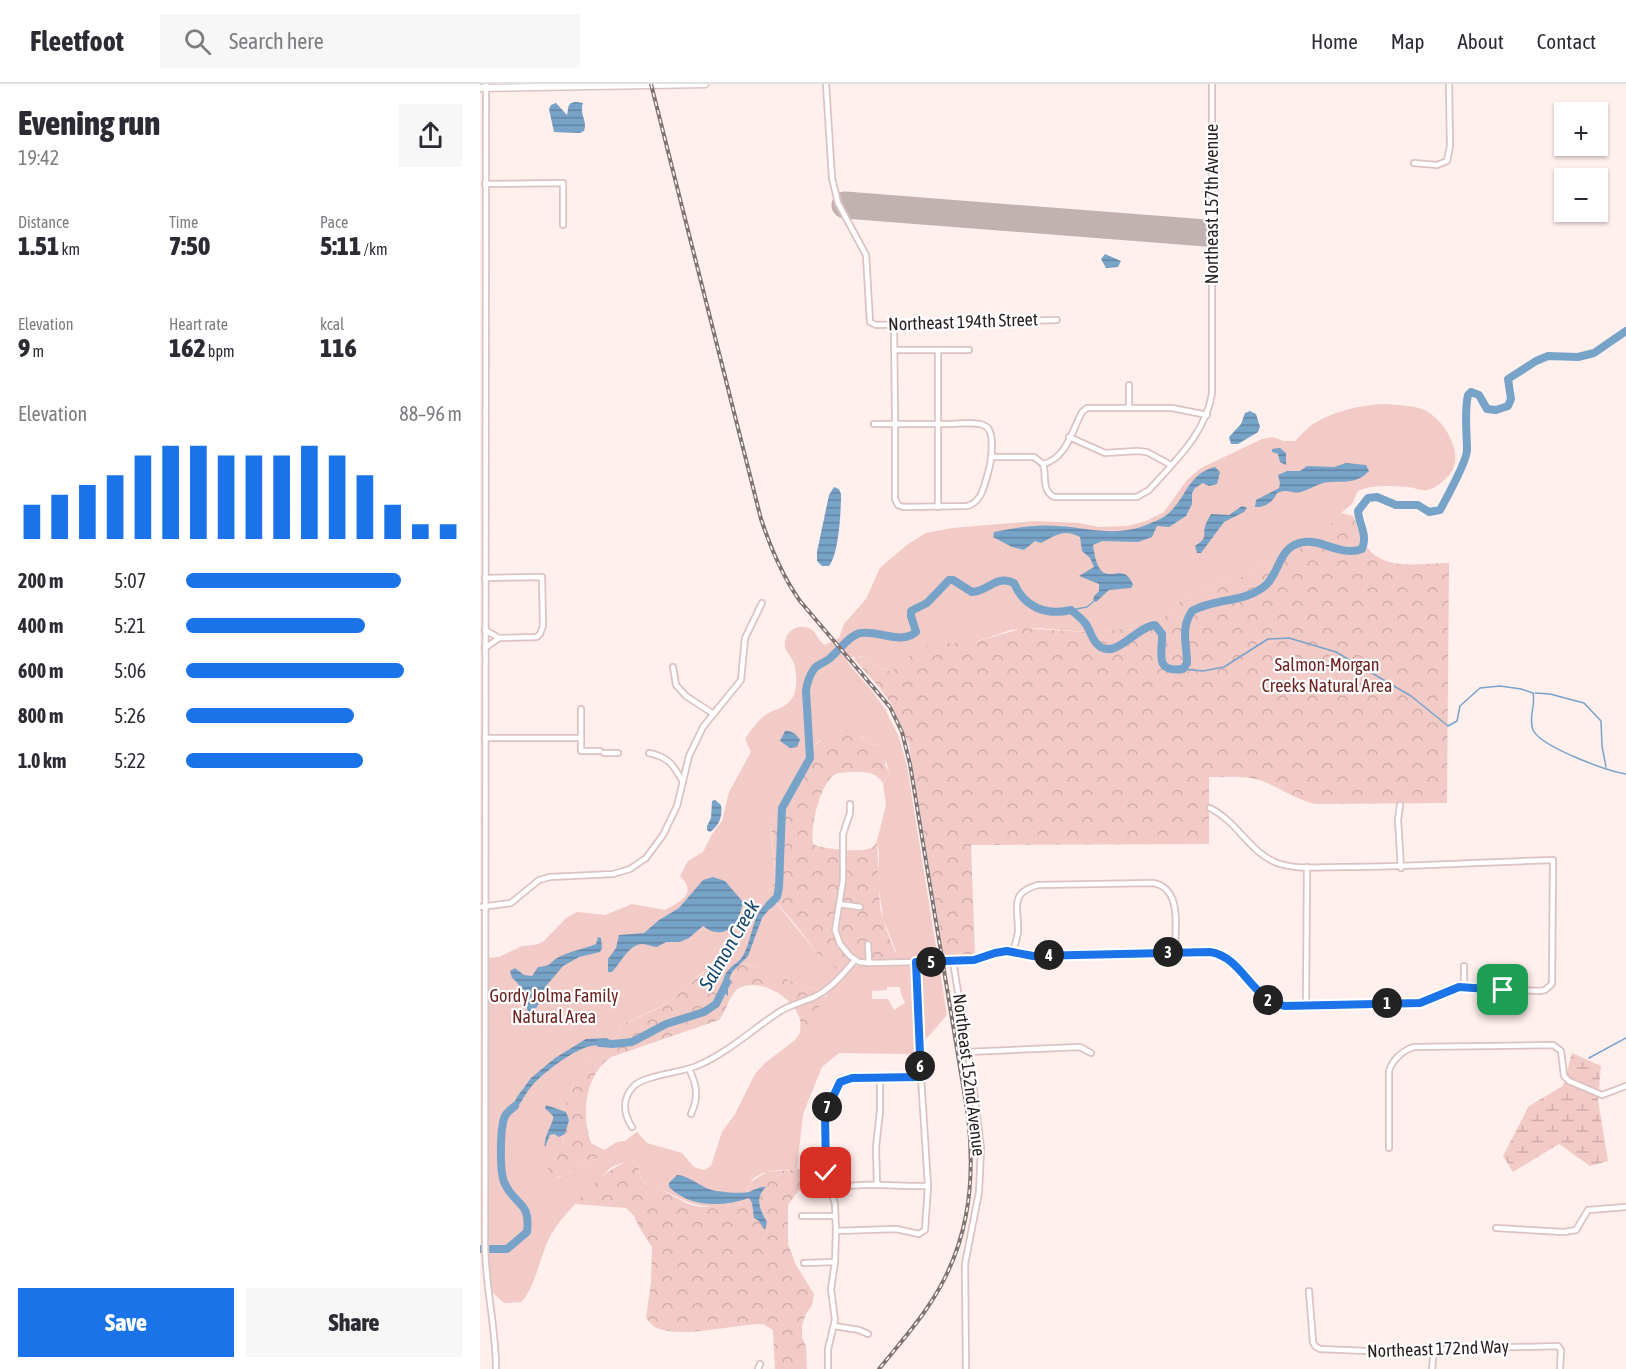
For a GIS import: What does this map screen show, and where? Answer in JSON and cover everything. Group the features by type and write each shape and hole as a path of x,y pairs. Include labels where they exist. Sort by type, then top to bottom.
{"main road":[{"path":"484,86 705,84"}],"street":[{"name":"Northeast 194th Street","path":"826,84 834,193 844,217 866,255 870,322 876,325 1057,320"},
{"name":"Northeast 157th Avenue","path":"1043,464 1046,488 1050,495 1059,498 1133,498 1149,490 1203,425 1212,393 1212,84"},
{"path":"1414,163 1437,165 1447,161 1450,146 1449,84"},
{"path":"484,86 485,738 482,824 482,1107 486,1280 496,1348 496,1369"},
{"path":"485,184 562,183 563,225"},
{"path":"874,424 895,424 938,424 979,424 986,427 991,436 992,457 981,496 975,503 967,506 903,507 897,503 895,499 895,424 894,329"},
{"path":"894,350 969,350"},
{"path":"938,350 939,507"},
{"path":"1129,385 1129,407"},
{"path":"992,457 1034,457 1043,464 1059,457 1085,409 1092,407 1172,408 1206,415"},
{"path":"1069,437 1105,453 1147,452 1171,465"},
{"path":"485,578 542,577 543,626 540,634 533,638 499,638 485,630"},
{"path":"482,906 510,903 539,880 550,877 605,876 630,869 646,858 663,835 677,806 690,756 703,727 712,713 741,680 745,638 762,603"},
{"path":"485,648 499,638"},
{"path":"673,667 676,685 686,696 712,713"},
{"path":"581,710 581,751 618,753"},
{"path":"485,738 581,738"},
{"path":"649,753 673,764 683,782"},
{"path":"850,804 850,813 843,834 843,880 835,924 836,935 843,949 855,960 869,963 974,960 1000,951 1013,951 1033,956 1210,952 1231,961 1262,996 1285,1006 1353,1001 1420,1003 1451,989 1464,987 1540,991 1552,984 1553,860 1458,862 1401,867 1285,865 1267,858 1226,819 1210,808"},
{"path":"1400,805 1398,820 1401,867"},
{"path":"1458,862 1458,869"},
{"path":"1306,1005 1307,867"},
{"path":"1013,951 1018,934 1016,905 1018,898 1028,888 1038,885 1154,883 1160,884 1172,895 1175,952"},
{"path":"839,904 860,907"},
{"path":"868,944 869,963"},
{"path":"632,1127 625,1112 625,1102 635,1085 642,1080 689,1069 713,1058 785,1008 825,991 855,960"},
{"name":"Northeast 152nd Avenue","path":"953,961 979,1130 981,1166 979,1192 965,1270 966,1369"},
{"path":"836,1231 896,1229 919,1234 923,1233 926,1226 928,1186 916,962"},
{"path":"1464,966 1464,987"},
{"path":"1389,1148 1389,1071 1391,1065 1406,1049 1553,1045 1562,1051 1562,1072 1569,1081 1602,1095 1626,1086"},
{"path":"967,1052 1080,1047 1090,1053"},
{"path":"689,1069 696,1083 697,1094 696,1105 691,1114"},
{"path":"877,1185 876,1147 880,1111 880,1077"},
{"path":"828,1369 828,1349 834,1326 831,1289 836,1231 831,1189 826,1173 824,1122 827,1107 840,1082 852,1078 921,1077"},
{"path":"831,1189 877,1185 928,1186"},
{"path":"1496,1228 1564,1232 1576,1230 1588,1210 1626,1207"},
{"path":"802,1216 835,1216"},
{"path":"804,1263 835,1262"},
{"name":"Northeast 172nd Way","path":"1310,1291 1315,1346 1329,1350 1351,1351 1560,1347 1560,1369"},
{"path":"834,1326 859,1330 868,1334"},
{"path":"1432,1369 1434,1349"}],"green space":[{"name":"Gordy Jolma Family Natural Area","path":"1376,405 1418,408 1430,413 1437,420 1450,437 1455,457 1450,474 1443,481 1427,490 1383,486 1358,491 1352,504 1321,535 1313,542 1295,550 1284,561 1262,564 1243,576 1199,590 1158,619 1114,630 1084,632 1038,628 1011,630 972,643 939,643 915,653 892,671 880,668 861,656 848,659 848,663 885,709 899,737 907,766 947,1015 913,1054 839,1053 822,1067 803,1114 797,1169 776,1170 762,1174 751,1181 743,1201 732,1206 708,1207 693,1204 648,1185 642,1179 637,1162 625,1162 614,1166 576,1203 557,1226 547,1243 524,1299 521,1302 504,1303 492,1292 489,1267 488,958 499,957 522,946 543,942 566,918 577,912 605,915 632,904 665,910 682,900 688,888 680,876 688,861 703,852 722,821 729,792 751,752 745,739 761,719 786,705 793,696 796,687 796,673 785,647 786,637 791,630 799,627 809,628 825,645 839,638 844,624 866,599 880,568 908,544 926,533 952,528 1036,521 1079,523 1099,527 1128,526 1146,521 1164,512 1187,480 1201,468 1262,439 1272,437 1284,441 1295,441 1313,424 1330,416 1348,409","holes":["841,730 860,735 869,744 877,745 890,773 883,783 886,805 877,841 878,882 883,919 896,951 897,964 853,966 844,974 817,953 768,893 775,868 771,833 773,819 797,780 803,762 813,746","737,963 762,967 801,986 827,992 826,997 795,1040 765,1063 755,1074 735,1114 722,1132 711,1166 704,1170 694,1167 682,1153 647,1143 637,1132 625,1141 617,1142 604,1150 596,1159 558,1177 550,1164 563,1147 561,1113 575,1079 586,1064 612,1042 620,1031 619,1026 654,1010 701,974 715,966","887,987 900,987 905,1003 894,1010 888,999 872,999 872,991 887,990"]},
{"name":"Salmon-Morgan Creeks Natural Area","path":"1341,513 1353,516 1366,546 1383,560 1404,564 1449,563 1447,803 1316,804 1256,779 1209,777 1209,844 971,845 975,956 944,957 909,745 892,705 855,660 855,656 866,658 882,669 892,671 908,657 931,643 972,643 1023,628 1084,632 1114,630 1158,619 1199,590 1243,576 1262,564 1284,561 1295,550 1316,540"},
{"path":"837,730 856,732 869,744 881,746 886,753 885,765 890,773 883,783 876,776 863,772 838,773 830,778 817,806 813,844 833,849 859,850 871,848 877,841 880,908 897,956 897,960 870,960 855,957 841,972 817,953 768,893 775,876 773,819 797,780 807,754 816,744"},
{"path":"729,962 762,967 801,986 820,990 826,997 800,1034 797,1012 784,997 767,987 748,985 739,988 730,998 719,1020 611,1057 596,1074 587,1096 588,1132 591,1143 604,1150 601,1156 586,1162 564,1176 551,1177 547,1171 563,1147 561,1113 575,1079 586,1064 612,1042 620,1031 619,1026 662,1006 706,971"},
{"path":"1572,1053 1601,1066 1598,1100 1608,1161 1590,1166 1559,1144 1513,1172 1503,1156 1529,1106 1563,1086"},
{"path":"627,1162 637,1162 641,1178 646,1185 658,1188 688,1204 701,1207 727,1207 740,1204 746,1198 749,1183 767,1172 808,1168 817,1176 822,1194 815,1195 799,1190 788,1205 788,1244 796,1265 814,1294 812,1305 802,1325 807,1369 775,1369 773,1330 763,1324 694,1332 668,1331 652,1325 646,1318 651,1283 652,1247 634,1216 626,1208 575,1204 605,1174"}],"water":[{"path":"577,102 583,103 584,131 580,133 554,132 549,109 551,105 556,103 567,115 569,106"},
{"path":"1105,254 1121,261 1118,267 1106,268 1101,259"},
{"path":"1250,411 1256,414 1260,427 1258,432 1238,444 1231,444 1229,437 1241,424 1245,413"},
{"path":"1280,448 1286,453 1286,465 1280,462 1278,454 1272,452 1272,449"},
{"path":"1346,463 1366,465 1369,471 1352,481 1323,483 1301,492 1277,493 1268,504 1255,507 1256,500 1279,488 1278,475 1287,471 1300,471 1307,466 1334,467"},
{"path":"1215,467 1220,472 1217,484 1209,486 1203,483 1195,488 1192,493 1192,504 1186,516 1169,527 1157,526 1152,537 1138,542 1102,541 1093,545 1096,561 1101,570 1106,573 1123,574 1133,585 1131,588 1109,590 1096,602 1093,601 1099,591 1099,584 1079,576 1094,567 1090,558 1082,551 1080,537 1069,533 1059,534 1041,543 1035,541 1024,550 1012,547 993,537 994,532 1034,526 1058,526 1099,531 1120,531 1141,527 1167,514 1199,474"},
{"path":"834,487 839,489 841,494 837,542 829,566 822,566 817,561 817,552 829,495"},
{"path":"1242,506 1247,508 1244,512 1224,522 1201,553 1197,553 1195,546 1204,538 1207,521 1211,514 1229,515"},
{"path":"785,731 792,732 799,738 797,747 790,748 780,741"},
{"path":"715,800 721,805 721,817 710,832 707,826 711,818 712,801"},
{"path":"713,877 725,881 743,902 738,919 732,927 716,932 703,926 689,938 680,942 666,942 657,947 637,945 612,972 608,972 608,959 616,948 619,935 644,933 659,920 679,908 703,880"},
{"path":"777,898 775,905 762,918 748,956 732,972 728,982 728,996 723,981 725,975 744,954 758,914 763,907"},
{"path":"598,937 601,938 600,952 579,957 563,966 546,986 537,1007 529,1014 522,990 512,978 510,971 515,968 524,975 532,976 538,967 548,965 563,955 596,944"},
{"path":"607,1038 609,1045 581,1049 549,1070 535,1082 518,1106 508,1115 517,1097 531,1078 555,1058 586,1039"},
{"path":"546,1105 566,1112 569,1120 565,1134 559,1137 554,1134 550,1135 545,1147 553,1118 545,1108"},
{"path":"677,1175 716,1191 745,1193 766,1187 759,1200 760,1209 767,1222 765,1230 754,1218 749,1198 718,1204 687,1199 669,1187 669,1183"}],"waterway":[{"name":"Salmon Creek","path":"769,905 777,897 779,887 782,808 810,758 806,691 809,680 816,667 829,659 853,636 861,633 896,637 910,636 916,632 911,611 927,603 949,580 953,580 972,592 1003,580 1014,583 1024,598 1037,608 1053,612 1071,610 1085,623 1095,642 1104,648 1111,649 1118,646 1140,631 1155,625 1162,634 1163,664 1167,668 1183,669 1187,663 1185,630 1192,611 1258,591 1271,580 1285,553 1296,544 1311,542 1339,550 1362,549 1364,535 1358,511 1368,498 1377,497 1396,505 1418,505 1429,512 1440,510 1466,455 1466,408 1468,395 1471,392 1479,395 1487,409 1496,410 1508,406 1511,399 1508,379 1536,361 1548,356 1578,357 1594,353 1626,331"},
{"name":"Salmon Creek","path":"1071,610 1087,607 1093,602"},
{"path":"1183,669 1203,671 1224,667 1268,639 1289,638 1336,652 1411,696 1448,726 1457,721 1460,706 1480,688 1500,686 1521,689 1533,693 1532,725 1539,737 1575,757 1626,774"},
{"path":"1535,693 1550,694 1584,703 1601,721 1606,767"},
{"name":"Salmon Creek","path":"600,1043 632,1042 666,1024 704,1012 716,1004 727,982"},
{"path":"1589,1058 1626,1038"},
{"name":"Salmon Creek","path":"480,1249 507,1249 527,1232 527,1215 505,1184 502,1170 503,1122 515,1106"}],"runway":[{"path":"845,205 1206,233"}],"railway":[{"path":"651,84 761,519 769,541 782,572 800,601 890,707 902,732 910,764 968,1116 971,1167 966,1216 952,1263 927,1308 879,1369"}],"route":[{"path":"826,1173 825,1114 840,1082 852,1078 921,1077 916,962 974,960 1000,951 1013,951 1033,956 1126,952 1210,952 1227,957 1257,992 1276,1004 1285,1006 1420,1003 1459,987 1503,990"}]}
